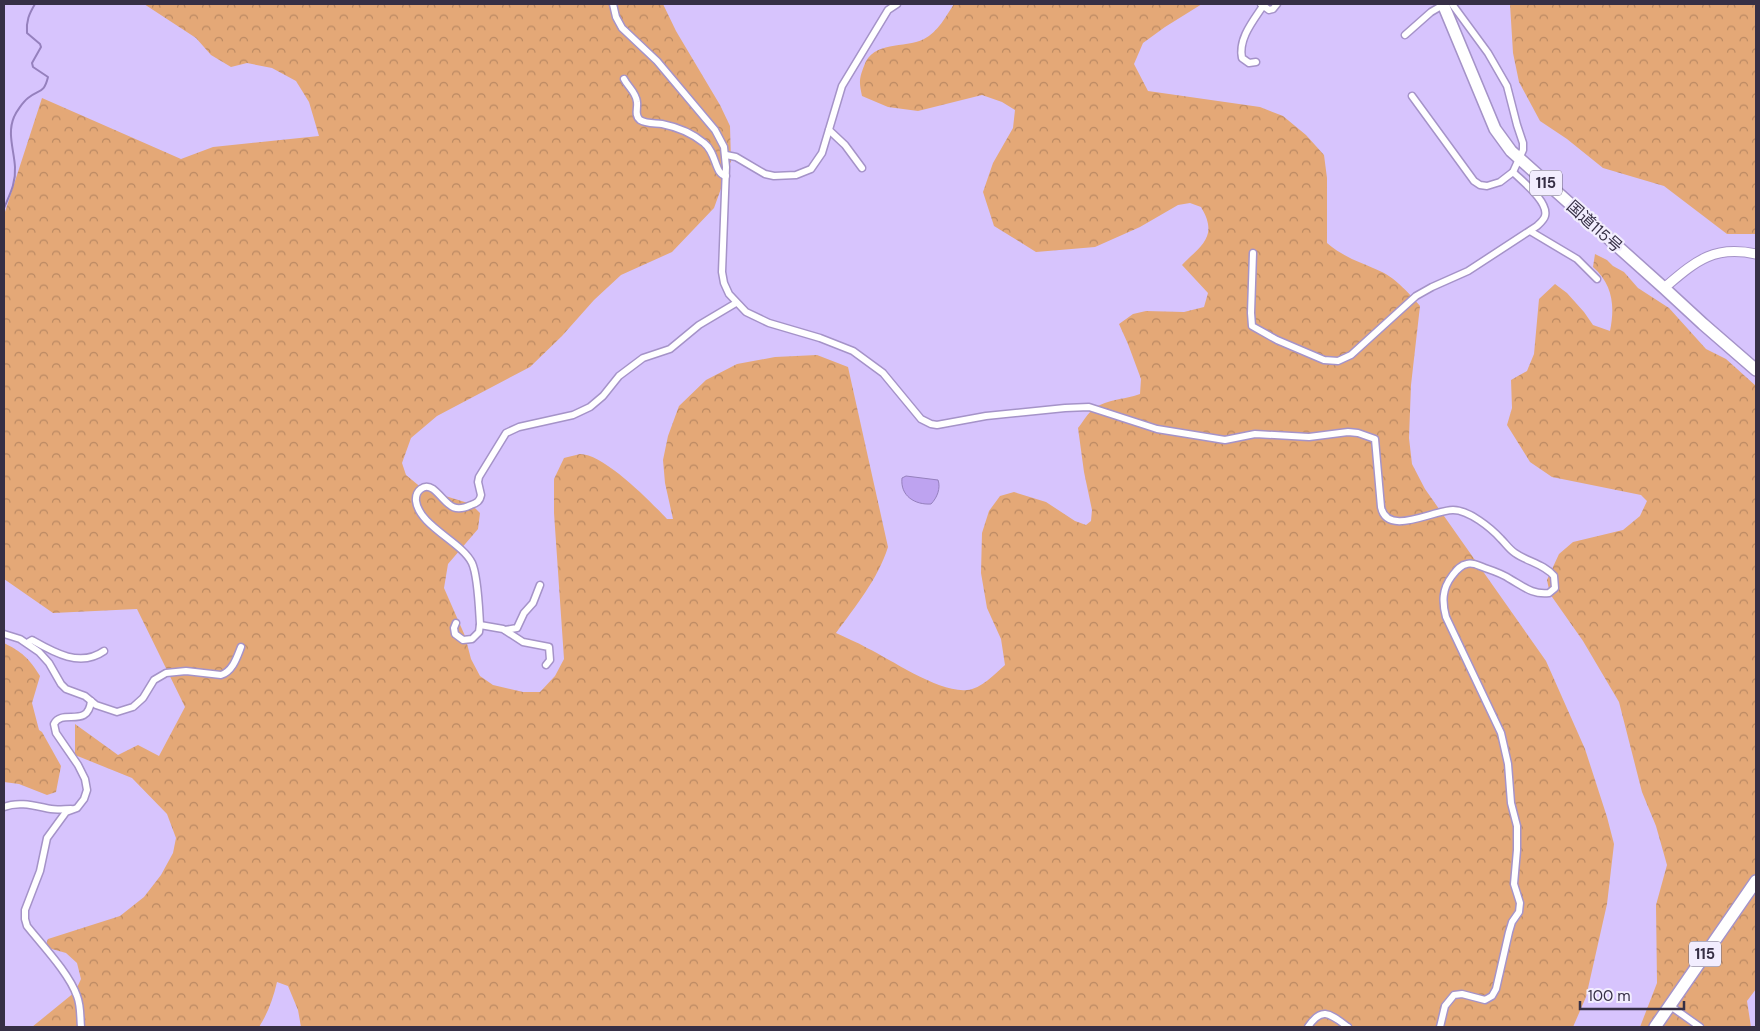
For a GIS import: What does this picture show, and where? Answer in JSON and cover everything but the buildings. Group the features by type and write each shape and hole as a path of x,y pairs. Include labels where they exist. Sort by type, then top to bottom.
{"highway":[{"name":"国道115号","path":"1446,4 1495,129 1502,141 1518,158 1756,370"},
{"name":"115","path":"1655,1027 1756,881"}],"main road":[{"path":"1664,288 1692,265 1710,255 1730,251 1756,254"}],"street":[{"path":"613,4 616,17 622,28 656,61 711,124 722,142 726,155 722,272 729,294 746,312 761,320 820,338 854,351 883,373 921,419 937,425 986,416 1089,407 1157,429 1226,440 1255,434 1309,437 1348,432 1369,436 1375,439 1382,512 1390,520 1399,522 1452,510 1462,511 1477,519 1523,559 1540,565 1553,574 1556,579 1555,588 1549,594 1536,593 1502,575 1468,563 1459,568 1447,583 1445,589 1443,606 1448,623 1501,732 1505,746 1511,803 1516,826 1517,850 1514,884 1520,903 1519,912 1511,926 1494,993 1485,1000 1462,994 1454,996 1445,1006 1440,1027"},
{"path":"726,155 736,157 765,174 784,176 807,172 822,153 842,86 888,10 897,4"},
{"path":"1256,62 1249,63 1242,58 1240,48 1262,5 1267,9 1273,9 1277,4"},
{"path":"1405,35 1431,12 1446,4 1488,53 1507,86 1523,143 1523,150 1513,172 1494,185 1480,185 1474,182 1412,96"},
{"path":"624,79 635,94 639,120 674,128 694,136 710,148 718,172 720,175 726,176"},
{"path":"829,130 845,145 862,168"},
{"path":"1253,253 1252,326 1315,358 1338,361 1351,355 1416,296 1468,271 1538,226 1543,219 1545,210 1540,199 1513,172"},
{"path":"1530,231 1577,259 1597,279"},
{"path":"456,624 455,634 463,640 467,641 477,635 480,625 474,568 471,561 460,549 430,524 423,515 417,504 416,494 419,490 425,487 431,488 453,508 465,508 477,502 481,495 479,477 498,443 506,433 519,427 573,414 590,407 603,396 619,376 643,358 670,348 699,325 736,303"},
{"path":"480,625 505,630 517,628 540,586"},
{"path":"505,630 519,641 549,647 550,660 546,665"},
{"path":"4,634 27,642 45,658 61,684 70,691 85,696 96,705 110,711 121,712 132,707 143,698 154,680 166,673 186,670 221,675 227,673 241,647"},
{"path":"27,642 32,640 45,648 70,658 98,656 104,651"},
{"path":"81,1027 77,996 70,983 27,926 24,919 25,910 40,871 46,838 66,812 80,805 86,794 85,779 78,765 56,733 55,722 60,718 84,715 90,708 91,701"},
{"path":"4,807 23,804 52,810 75,809"},
{"path":"1669,1005 1700,1027"},
{"path":"1308,1027 1320,1013 1325,1013 1348,1027"}],"green space":[{"path":"144,4 663,4 676,31 720,105 730,126 731,161 714,208 672,252 621,275 594,300 562,336 530,367 437,416 411,438 402,463 406,475 423,489 471,504 480,513 478,529 448,564 444,588 465,636 471,659 480,676 493,685 523,692 540,692 555,676 564,659 554,513 554,479 564,458 580,454 590,456 601,462 626,480 667,519 673,519 665,483 663,460 668,436 679,406 706,380 737,364 775,357 817,355 848,367 888,547 872,581 836,633 916,675 956,690 967,690 977,687 988,681 1005,665 1001,639 987,608 981,573 982,533 989,511 1000,496 1014,492 1046,502 1075,521 1086,525 1091,521 1092,510 1078,428 1096,407 1140,394 1141,379 1119,324 1133,314 1146,311 1184,312 1204,307 1208,293 1182,265 1205,240 1208,233 1206,217 1201,207 1190,203 1178,205 1140,227 1095,247 1036,252 994,226 983,192 993,163 1013,128 1015,110 1002,102 982,95 918,111 888,107 862,96 861,74 868,58 874,52 890,46 916,42 929,36 954,4 1202,4 1143,43 1134,64 1148,91 1260,107 1283,116 1306,135 1324,155 1327,178 1327,243 1347,257 1392,278 1420,306 1411,385 1409,438 1412,464 1425,489 1546,661 1585,749 1614,844 1607,904 1586,997 1573,1027 301,1027 298,1010 288,986 277,982 270,1006 259,1027 32,1027 75,992 81,979 77,963 66,953 45,947 48,939 120,916 144,897 161,875 173,853 176,838 167,814 132,778 75,755 75,724 118,755 138,745 159,756 185,707 137,609 53,613 4,579 4,215 42,98 181,159 213,147 319,136 309,102 296,81 272,68 247,63 231,67 211,55 196,38"},
{"path":"1510,4 1756,4 1756,234 1727,234 1664,186 1603,168 1567,139 1540,121 1519,82 1513,53"},
{"path":"1595,254 1624,272 1638,288 1669,308 1706,349 1726,359 1756,386 1756,989 1747,1001 1751,1027 1640,1027 1657,983 1656,905 1667,865 1656,826 1642,792 1619,702 1583,641 1550,594 1547,580 1559,554 1573,542 1623,530 1640,516 1647,501 1641,495 1552,477 1530,462 1507,425 1512,408 1511,380 1527,371 1534,354 1539,299 1555,284 1567,293 1593,325 1610,331 1611,296 1605,281 1593,267"},
{"path":"4,643 25,656 40,676 32,703 39,730 42,732 61,766 56,792 47,795 19,784 4,782"}],"shaded area":[{"path":"906,476 938,480 938,493 931,504 914,501 906,494 903,490 902,478"}],"waterway":[{"path":"4,208 15,178 11,135 14,117 26,100 43,89 48,77 33,67 32,63 41,47 27,33 28,18 35,4"}]}
